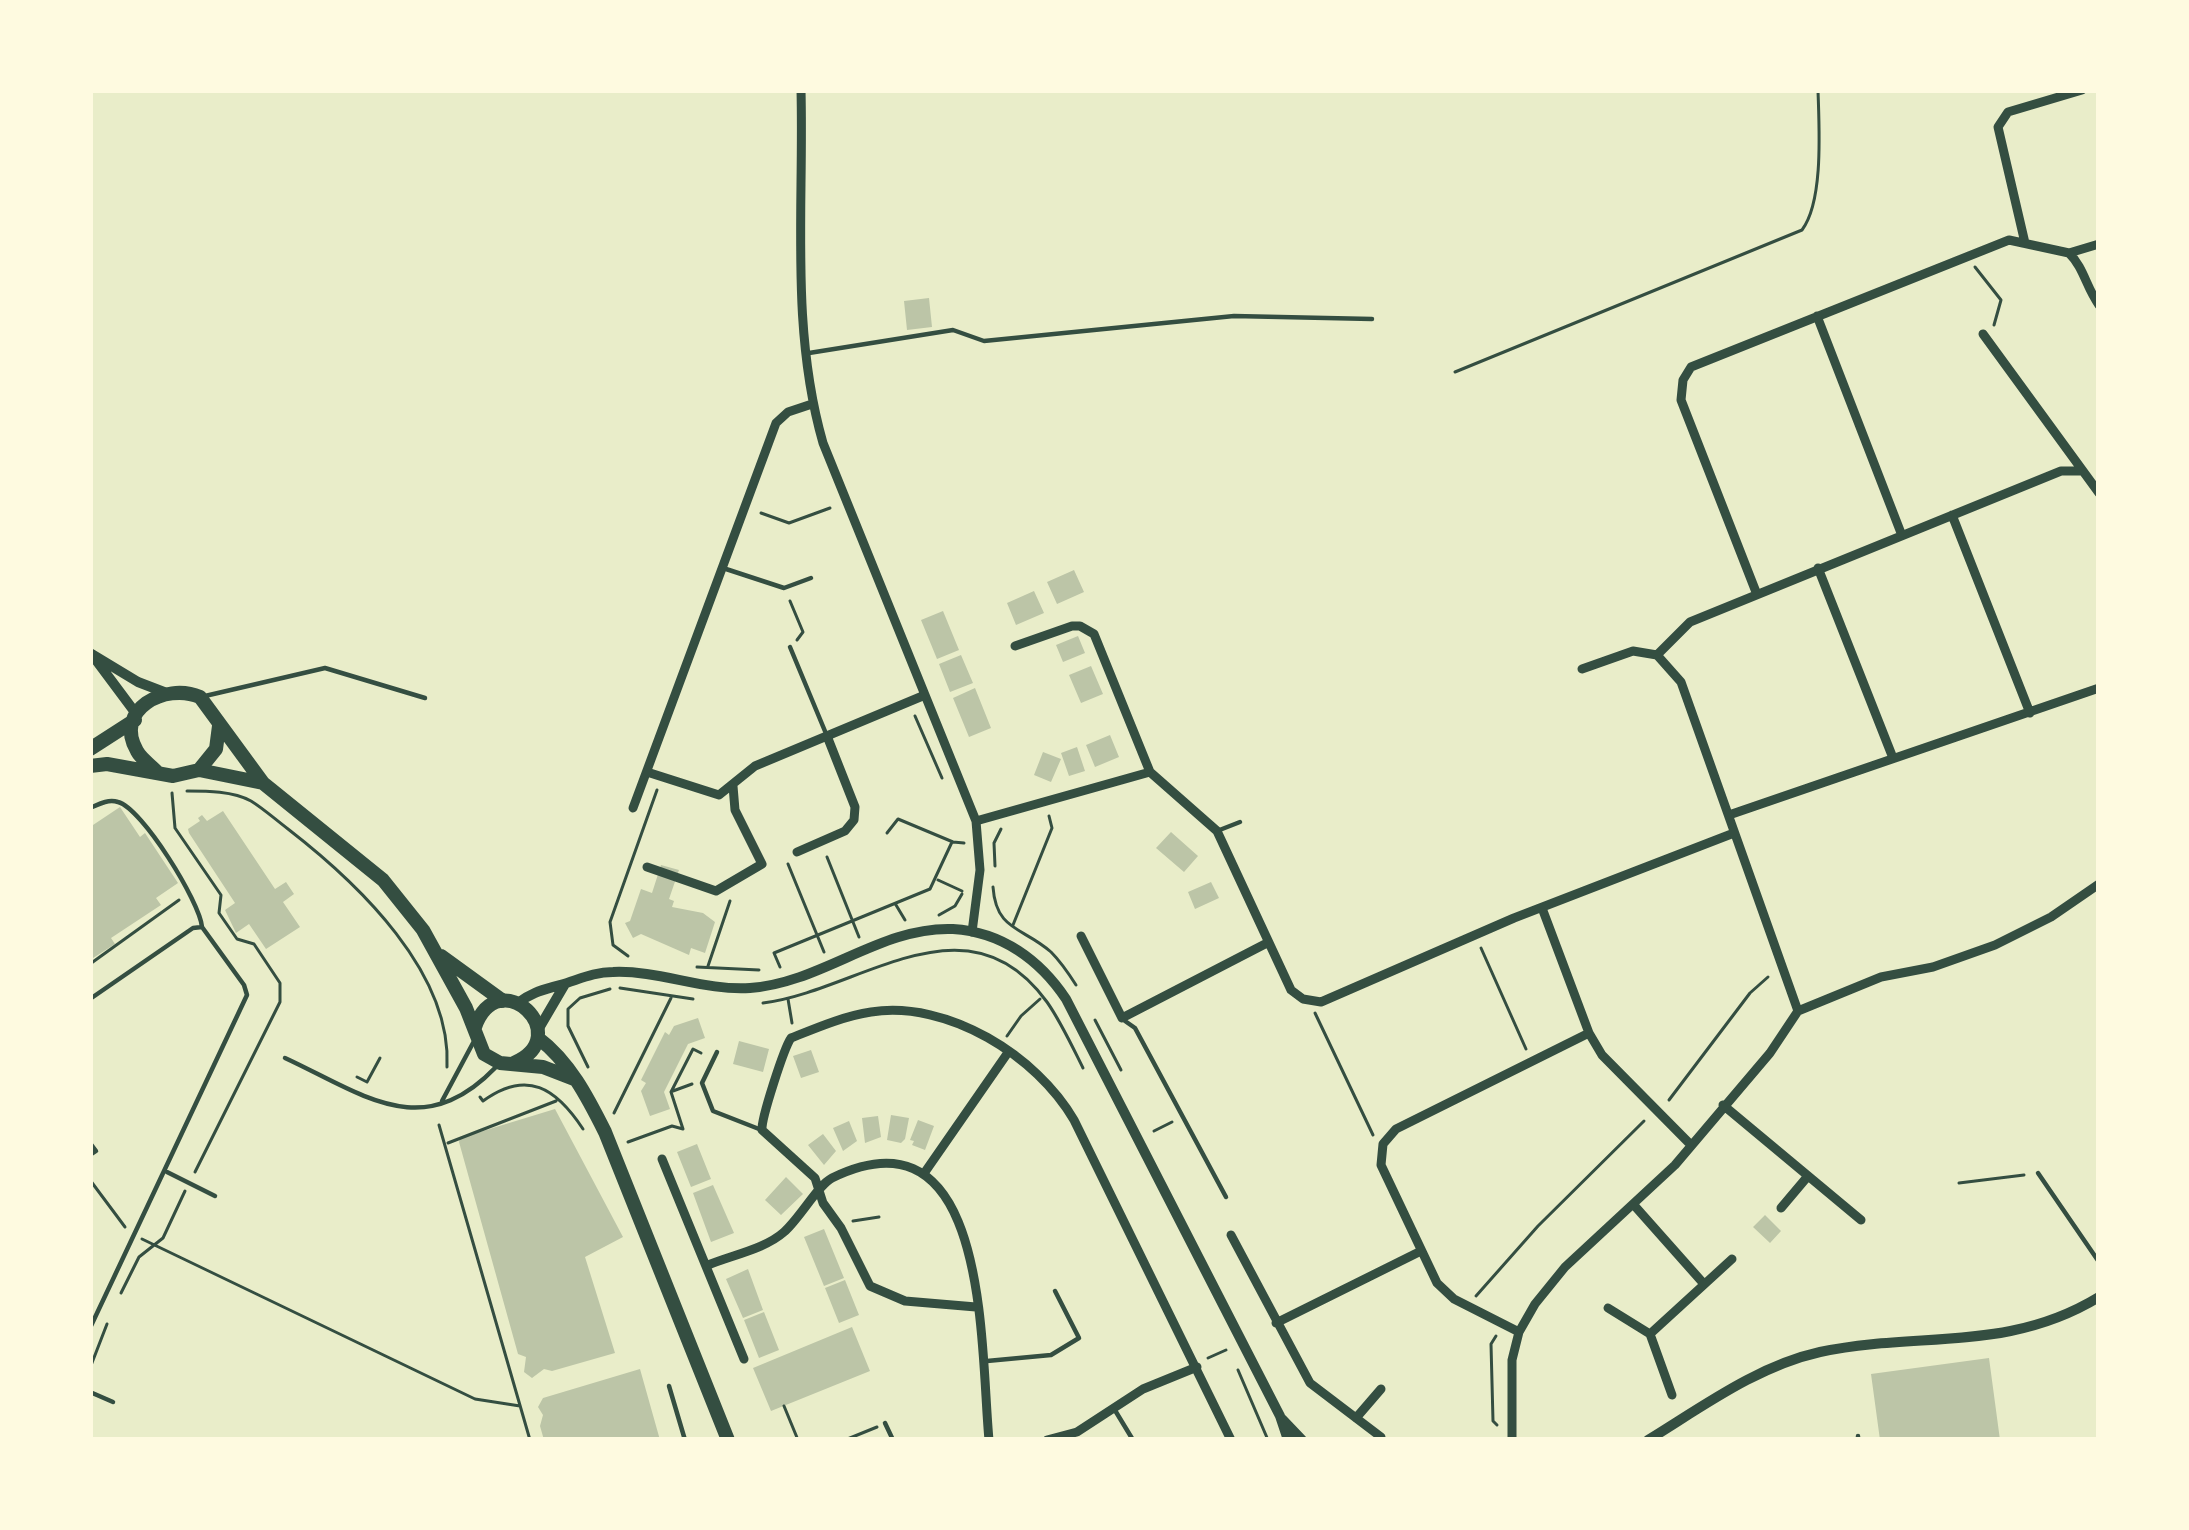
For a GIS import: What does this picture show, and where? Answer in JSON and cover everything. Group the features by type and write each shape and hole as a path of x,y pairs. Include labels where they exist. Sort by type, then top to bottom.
{"main road":[{"path":"90,749 136,717 150,698 185,691 200,697 263,783 382,880 437,953 484,1054 574,1079"},
{"path":"136,717 133,739 137,752 158,772"},
{"path":"199,770 216,749 219,725"},
{"path":"90,766 173,776 199,770 263,783"},
{"path":"437,953 532,1013 538,1034 574,1079 605,1132 728,1440"},
{"path":"476,1032 485,1009 510,1002"},
{"path":"507,1063 530,1054 538,1034"}],"street":[{"path":"801,90 804,354 812,404 823,443 976,821 980,870 972,932"},
{"path":"2025,243 1998,127 2008,112 2082,90"},
{"path":"1756,592 1681,400 1681,386 1697,363 2009,241 2069,253 2099,244"},
{"path":"2069,253 2081,266 2088,290 2099,304"},
{"path":"1817,316 1901,533"},
{"path":"1984,334 2099,493"},
{"path":"633,808 776,423 788,412 812,404"},
{"path":"1657,655 1690,622 1756,592 2061,471 2083,471"},
{"path":"1952,514 2030,713"},
{"path":"1819,568 1893,758"},
{"path":"1015,646 1072,626 1094,634 1150,772 1217,831 1291,990 1308,1000 1321,1002 1734,832"},
{"path":"1582,669 1633,651 1657,655 1681,682 1798,1011"},
{"path":"91,654 164,692"},
{"path":"91,654 136,717"},
{"path":"1729,815 2099,688"},
{"path":"646,772 719,796 755,766 925,694"},
{"path":"797,852 849,828 856,813 827,736"},
{"path":"976,821 1150,772"},
{"path":"647,867 716,891 762,863 735,810 733,786"},
{"path":"1512,1440 1512,1360 1519,1332 1535,1304 1565,1267 1690,1145 1770,1053 1798,1011 1881,977 1933,967 1995,945 2051,917 2099,884"},
{"path":"1542,908 1589,1034 1602,1055 1690,1145"},
{"path":"510,1002 593,974 623,972 714,987 767,986 804,977 917,932 972,932 1019,950 1046,972 1066,999 1280,1416 1288,1440"},
{"path":"1081,936 1122,1018 1267,943"},
{"path":"538,1034 566,984"},
{"path":"976,1307 904,1300 871,1286 823,1203 814,1178 762,1130 787,1041 857,1015 896,1011 965,1028 1005,1048 1042,1076 1063,1101 1231,1440"},
{"path":"1519,1332 1467,1306 1437,1283 1381,1165 1383,1144 1396,1129 1589,1034"},
{"path":"926,1172 1005,1048"},
{"path":"1724,1105 1861,1220"},
{"path":"662,1159 744,1359"},
{"path":"708,1265 781,1236 808,1210 825,1181 869,1164 896,1162 926,1172 941,1189 963,1235 976,1307 989,1440"},
{"path":"1781,1208 1808,1176"},
{"path":"1633,1204 1704,1284"},
{"path":"1231,1235 1310,1382 1381,1437"},
{"path":"1276,1323 1419,1252"},
{"path":"1650,1334 1732,1259"},
{"path":"1648,1440 1785,1363 1856,1347 2030,1330 2099,1298"},
{"path":"1608,1308 1650,1334 1672,1395"},
{"path":"1047,1440 1077,1432 1159,1381 1197,1367"},
{"path":"1356,1418 1381,1389"},
{"path":"1280,1416 1301,1440"}],"lane":[{"path":"804,354 953,330 984,340 1234,316 1372,319"},
{"path":"722,567 784,588 811,578"},
{"path":"790,647 827,736"},
{"path":"200,697 325,668 425,698"},
{"path":"90,808 110,800 136,814 189,892 202,927 247,995 90,1328"},
{"path":"1217,831 1240,822"},
{"path":"90,999 193,928 202,927"},
{"path":"1122,1018 1135,1028 1226,1197"},
{"path":"442,1101 476,1032"},
{"path":"716,1056 702,1083 713,1111 762,1130"},
{"path":"285,1058 401,1109 423,1108 475,1089 507,1063"},
{"path":"90,1143 96,1151 90,1155"},
{"path":"165,1171 215,1196"},
{"path":"2038,1173 2099,1262"},
{"path":"982,1362 1051,1355 1079,1338 1055,1291"},
{"path":"669,1385 685,1440"},
{"path":"90,1391 113,1402"},
{"path":"1113,1407 1133,1440"},
{"path":"885,1424 893,1440"}],"path":[{"path":"1455,372 1802,230 1814,206 1818,90"},
{"path":"1968,257 2001,300 1995,323 1984,334"},
{"path":"759,512 789,523 830,508"},
{"path":"784,588 803,632 790,647"},
{"path":"909,701 940,778 947,780"},
{"path":"628,956 614,945 610,922 661,777"},
{"path":"119,1297 139,1257 163,1238 280,1002 280,983 254,944 237,939 219,913 221,896 175,828 172,791 213,791 248,799 333,866 390,923 443,1020 449,1046 446,1067"},
{"path":"1013,927 1052,828 1047,802"},
{"path":"887,833 898,819 952,842 966,843"},
{"path":"995,866 996,837 1010,824"},
{"path":"964,828 967,856"},
{"path":"821,842 860,939"},
{"path":"780,968 774,952 930,889 952,842"},
{"path":"762,863 775,869 788,864 797,852"},
{"path":"788,864 825,954"},
{"path":"90,964 210,878"},
{"path":"936,880 964,892"},
{"path":"939,915 955,906 966,880"},
{"path":"706,968 734,892 731,882"},
{"path":"993,888 994,907"},
{"path":"896,903 905,920 919,917"},
{"path":"848,944 873,933"},
{"path":"1475,935 1532,1062"},
{"path":"813,958 835,950"},
{"path":"752,1003 788,999 920,951 976,952 1024,977 1043,997 1090,1081"},
{"path":"1467,1306 1538,1226 1655,1109 1676,1095 1750,993 1782,964"},
{"path":"686,965 763,970"},
{"path":"597,1082 568,1026 568,1009 580,998 615,988 699,1000"},
{"path":"604,1100 612,1118 671,996"},
{"path":"1005,1048 1021,1016 1043,997"},
{"path":"788,999 795,1036"},
{"path":"1308,1000 1373,1136 1383,1144"},
{"path":"624,1144 672,1126 682,1129 671,1092 693,1049 716,1056"},
{"path":"357,1077 367,1082 380,1058"},
{"path":"483,1101 519,1083 541,1088 558,1099 585,1132"},
{"path":"671,1092 702,1083"},
{"path":"447,1144 553,1106 558,1099"},
{"path":"1152,1132 1184,1116"},
{"path":"439,1125 530,1440"},
{"path":"1959,1183 2038,1173"},
{"path":"90,1180 134,1235 475,1399 520,1406"},
{"path":"841,1228 880,1217"},
{"path":"90,1368 110,1316"},
{"path":"1499,1427 1493,1421 1491,1345 1503,1324"},
{"path":"1197,1367 1229,1348"},
{"path":"1237,1366 1268,1440"},
{"path":"784,1406 798,1440"},
{"path":"845,1440 885,1424"}],"building":[{"path":"929,298 932,327 907,330 904,301"},
{"path":"1074,570 1084,592 1057,604 1047,582"},
{"path":"1034,591 1044,613 1016,625 1007,603"},
{"path":"943,611 959,650 937,659 921,620"},
{"path":"1078,636 1085,653 1063,662 1056,645"},
{"path":"961,655 973,683 950,692 939,664"},
{"path":"1091,666 1103,694 1081,703 1069,675"},
{"path":"975,688 991,728 969,737 953,698"},
{"path":"1110,735 1119,757 1095,767 1086,745"},
{"path":"1077,747 1085,771 1069,776 1061,753"},
{"path":"1043,752 1061,759 1051,782 1034,775"},
{"path":"120,807 140,837 145,833 178,883 156,898 161,905 111,938 115,944 90,960 90,827"},
{"path":"223,811 275,889 286,882 294,894 283,902 300,927 266,949 249,924 236,933 225,910 235,903 189,833 202,815 207,821"},
{"path":"1171,832 1198,856 1184,872 1156,848"},
{"path":"661,865 679,870 669,899 674,901 672,907 703,913 715,922 705,953 691,948 689,955 641,934 633,938 625,923 630,921 641,889 652,893"},
{"path":"1211,882 1219,898 1195,909 1188,892"},
{"path":"698,1018 705,1038 688,1044 664,1092 670,1109 650,1116 641,1091 646,1083 641,1080 665,1032 669,1035 674,1026"},
{"path":"739,1041 769,1049 763,1072 733,1064"},
{"path":"811,1050 819,1072 801,1078 793,1056"},
{"path":"555,1109 623,1237 585,1257 615,1353 552,1371 544,1369 532,1378 524,1372 526,1357 518,1354 459,1142"},
{"path":"891,1115 909,1118 901,1143 887,1140"},
{"path":"878,1116 881,1137 865,1143 862,1118"},
{"path":"918,1120 934,1126 925,1150 910,1140"},
{"path":"849,1121 857,1141 843,1151 833,1128"},
{"path":"823,1134 836,1151 824,1165 808,1145"},
{"path":"697,1144 711,1179 691,1187 677,1152"},
{"path":"786,1177 803,1194 781,1215 765,1200"},
{"path":"713,1185 734,1233 711,1242 693,1193"},
{"path":"1765,1215 1781,1231 1770,1243 1753,1227"},
{"path":"824,1229 844,1278 824,1286 804,1237"},
{"path":"748,1269 763,1310 743,1318 726,1279"},
{"path":"845,1280 859,1315 839,1323 825,1288"},
{"path":"764,1312 779,1350 759,1358 744,1320"},
{"path":"852,1327 870,1371 771,1411 753,1368"},
{"path":"1989,1358 2000,1440 1880,1440 1871,1374"},
{"path":"640,1369 660,1440 544,1440 538,1407 543,1398"}]}
